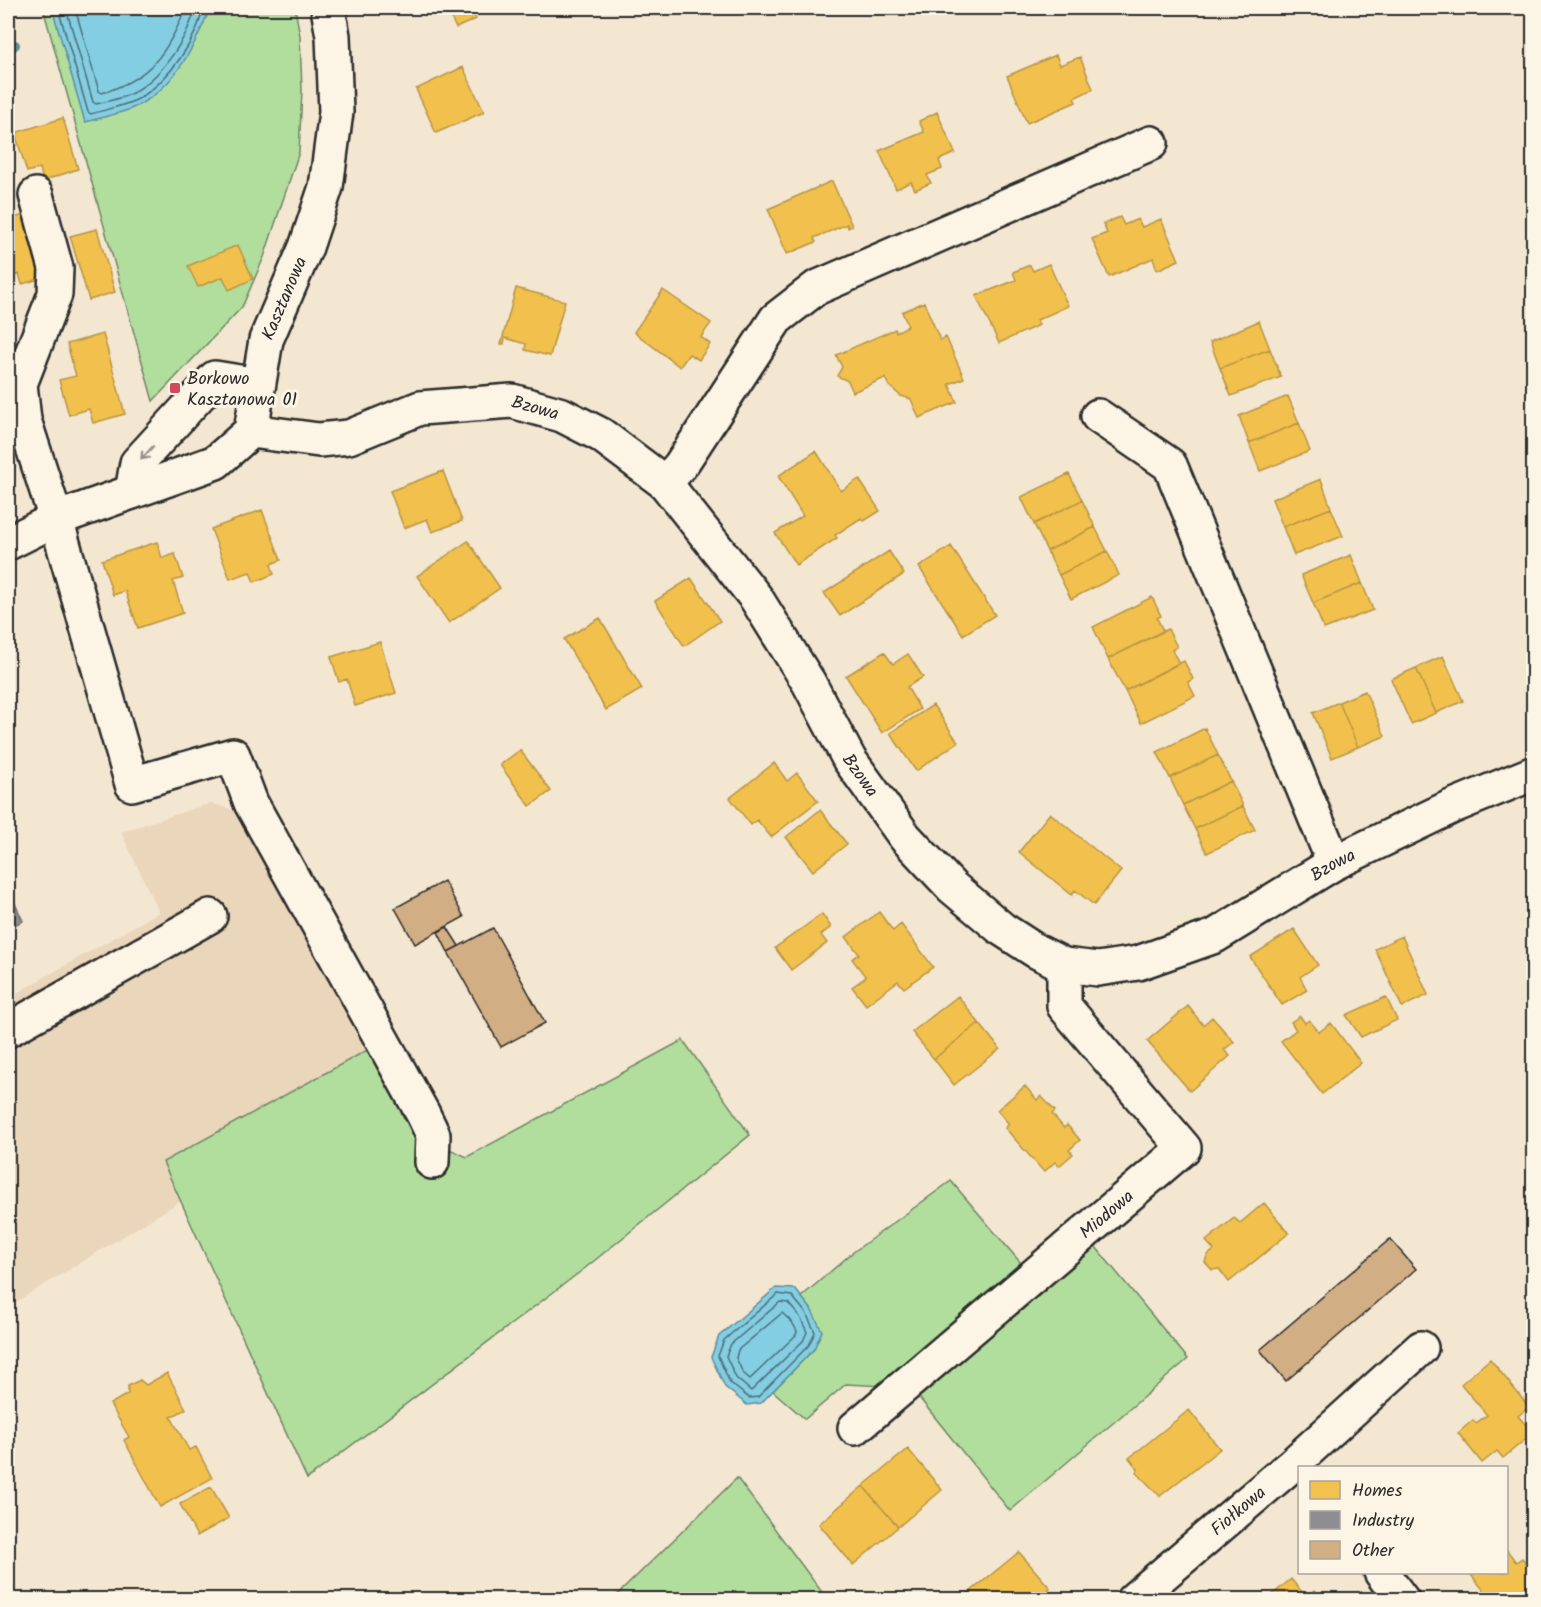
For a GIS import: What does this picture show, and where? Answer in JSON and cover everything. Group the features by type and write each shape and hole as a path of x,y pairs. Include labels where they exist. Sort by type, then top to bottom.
{"street":[{"name":"Kasztanowa","path":"251,431 266,340 306,247 326,187 336,112 333,36 328,8"},
{"path":"665,483 680,466 776,320 816,288 1151,142"},
{"path":"36,195 56,268 55,294 20,384 24,420 56,519 132,784 233,755 251,803 423,1114 433,1135 432,1162"},
{"path":"132,492 137,463 215,378 258,385"},
{"name":"Bzowa","path":"251,431 320,440 349,437 420,408 512,401 562,414 601,435 665,483 756,598 809,683 849,759 905,837 952,887 1002,929 1036,951 1064,965 1098,969 1138,963 1215,936 1334,863 1451,807 1533,773"},
{"path":"1098,416 1170,465 1334,863"},
{"path":"8,543 56,519 216,462 251,431"},
{"path":"8,1030 210,916"},
{"name":"Miodowa","path":"855,1428 1184,1148 1064,1006 1064,965"},
{"name":"Fiołkowa","path":"1298,1466 1421,1348"},
{"name":"Fiołkowa","path":"1132,1599 1296,1468"},
{"path":"1383,1574 1402,1599"}],"shaded area":[{"path":"211,803 236,811 371,1048 163,1162 181,1201 8,1307 8,998 159,912 121,832"}],"green space":[{"path":"43,8 295,8 300,36 302,90 299,152 264,257 242,307 153,401"},
{"path":"683,1040 750,1135 584,1269 307,1479 163,1162 371,1048 419,1135 467,1157"},
{"path":"951,1181 1025,1268 885,1386 846,1384 805,1419 773,1391 814,1349 811,1309 801,1297 852,1253"},
{"path":"1095,1246 1188,1359 1010,1511 917,1395"},
{"path":"737,1478 827,1599 613,1599"}],"water":[{"path":"52,8 209,8 209,11 183,63 154,95 129,109 85,122"},
{"path":"776,1288 795,1289 811,1309 822,1331 814,1349 761,1403 747,1405 725,1387 711,1357 719,1336"}],"building: Homes":[{"path":"446,8 471,8 476,19 456,28"},
{"path":"1056,55 1060,65 1080,57 1093,89 1074,98 1076,102 1027,123 1007,76"},
{"path":"463,67 484,112 436,133 416,89"},
{"path":"937,112 955,153 939,160 942,169 927,175 931,183 915,190 911,182 896,189 879,151 924,132 919,121"},
{"path":"63,118 78,169 43,181 40,168 27,172 15,133"},
{"path":"832,181 852,226 848,228 847,224 814,238 816,242 787,254 768,209"},
{"path":"27,214 47,277 22,284 19,274 8,278 8,220"},
{"path":"1120,217 1124,225 1138,219 1142,227 1161,219 1179,260 1157,270 1153,258 1109,277 1092,239 1107,233 1103,224"},
{"path":"97,229 115,292 89,300 70,236"},
{"path":"238,245 253,279 229,290 223,277 198,287 188,266"},
{"path":"1049,264 1068,306 1037,320 1039,325 999,343 976,296 1016,280 1013,272 1030,265 1033,271"},
{"path":"516,288 565,301 550,356 525,350 526,344 505,338 504,344 501,344"},
{"path":"663,290 711,323 701,337 710,344 699,360 689,354 680,367 634,332"},
{"path":"924,302 940,340 946,337 964,378 949,384 957,402 919,418 911,399 901,396 889,386 885,378 853,392 848,381 837,376 842,367 836,355 895,329 896,332 908,326 902,312"},
{"path":"1259,321 1270,349 1220,368 1210,342"},
{"path":"103,334 125,414 93,423 89,409 69,415 59,380 76,376 67,344"},
{"path":"1270,349 1281,377 1231,396 1220,368"},
{"path":"1288,396 1299,423 1249,443 1239,416"},
{"path":"1299,423 1310,451 1260,471 1249,443"},
{"path":"816,451 841,491 859,479 880,511 864,521 861,518 835,535 837,538 796,565 775,533 803,516 778,476"},
{"path":"443,471 462,521 432,532 427,519 404,528 390,491"},
{"path":"1069,474 1082,500 1034,524 1021,497"},
{"path":"1321,479 1331,508 1283,527 1272,499"},
{"path":"1082,500 1095,527 1047,551 1034,524"},
{"path":"1331,508 1343,536 1294,555 1283,527"},
{"path":"262,510 281,560 271,564 274,574 254,582 250,572 230,579 211,529"},
{"path":"1095,527 1107,551 1059,575 1047,551"},
{"path":"468,541 500,588 449,623 417,576"},
{"path":"157,542 162,558 175,554 183,578 173,581 183,613 138,628 125,591 113,595 102,560"},
{"path":"951,546 995,615 963,635 919,567"},
{"path":"889,551 904,574 840,616 824,593"},
{"path":"1107,551 1119,575 1071,599 1059,575"},
{"path":"1351,555 1362,583 1313,603 1301,575"},
{"path":"691,578 720,621 684,646 655,601"},
{"path":"1362,583 1373,610 1324,629 1313,603"},
{"path":"1152,597 1161,616 1157,618 1163,631 1108,659 1093,627"},
{"path":"600,618 642,689 606,710 564,639"},
{"path":"1168,629 1177,647 1172,650 1179,663 1125,691 1108,659"},
{"path":"380,642 396,693 355,706 347,679 339,682 331,657"},
{"path":"884,652 893,664 908,654 923,677 907,687 920,709 882,733 846,676"},
{"path":"1443,656 1463,701 1436,713 1416,668"},
{"path":"1184,661 1193,679 1188,682 1195,696 1141,723 1125,691"},
{"path":"1416,668 1436,713 1411,724 1391,679"},
{"path":"1365,691 1385,736 1358,747 1339,702"},
{"path":"1339,702 1358,747 1332,758 1313,713"},
{"path":"933,705 958,742 916,771 890,733"},
{"path":"1205,728 1218,755 1170,778 1157,752"},
{"path":"520,750 551,791 530,806 500,765"},
{"path":"1218,755 1231,781 1183,805 1170,778"},
{"path":"774,763 787,781 797,773 818,801 771,837 757,820 751,825 730,798"},
{"path":"1231,781 1243,806 1195,829 1183,805"},
{"path":"1243,806 1255,830 1207,853 1195,829"},
{"path":"820,810 847,844 813,871 786,837"},
{"path":"1050,813 1121,871 1094,905 1075,890 1072,895 1019,852"},
{"path":"879,912 893,931 901,924 933,967 904,988 898,981 866,1005 852,987 866,977 852,959 859,954 846,937"},
{"path":"822,914 831,927 821,935 827,943 791,970 775,948"},
{"path":"1294,929 1318,965 1300,977 1307,990 1282,1005 1250,957"},
{"path":"1402,936 1428,995 1402,1007 1375,949"},
{"path":"958,996 979,1023 934,1059 912,1032"},
{"path":"1386,997 1397,1020 1361,1037 1346,1015"},
{"path":"1188,1006 1203,1025 1212,1017 1234,1042 1224,1050 1230,1056 1190,1091 1147,1041"},
{"path":"1300,1016 1305,1023 1309,1020 1319,1032 1331,1023 1361,1063 1322,1094 1281,1041 1296,1030 1291,1022"},
{"path":"979,1023 1000,1049 954,1085 934,1059"},
{"path":"1025,1086 1037,1100 1041,1096 1055,1111 1052,1114 1064,1128 1067,1125 1080,1140 1069,1150 1073,1154 1059,1166 1055,1162 1044,1172 1005,1128 1009,1124 997,1110"},
{"path":"1264,1203 1289,1233 1229,1282 1219,1269 1212,1270 1205,1262 1207,1256 1214,1250 1206,1241 1234,1218 1240,1223"},
{"path":"1490,1359 1529,1407 1518,1416 1533,1433 1503,1458 1497,1451 1482,1463 1458,1433 1473,1420 1476,1423 1487,1415 1461,1384"},
{"path":"167,1373 186,1409 171,1417 189,1450 196,1447 212,1478 160,1507 124,1440 129,1437 110,1404 128,1394 128,1386 140,1380 146,1385"},
{"path":"1189,1410 1220,1449 1160,1496 1136,1472 1138,1469 1129,1458"},
{"path":"908,1449 942,1490 898,1527 863,1486"},
{"path":"863,1486 898,1527 853,1565 819,1524"},
{"path":"211,1487 229,1518 197,1536 180,1504"},
{"path":"1019,1552 1050,1588 1037,1600 960,1600"},
{"path":"1508,1552 1516,1562 1522,1558 1534,1571 1531,1579 1534,1600 1492,1600 1471,1575 1508,1574"},
{"path":"1291,1579 1307,1598 1315,1590 1323,1600 1266,1600"}],"building: Industry":[{"path":"8,888 23,921 8,928"}],"building: Other":[{"path":"444,881 464,917 415,944 395,908"},
{"path":"447,927 459,946 448,952 438,932"},
{"path":"493,928 545,1023 501,1047 448,952"},
{"path":"1390,1239 1416,1269 1286,1381 1260,1350"}],"waterway":[{"path":"8,50 15,45"}],"place":[{"name":"Borkowo Kasztanowa 01","path":"175,388"}]}
